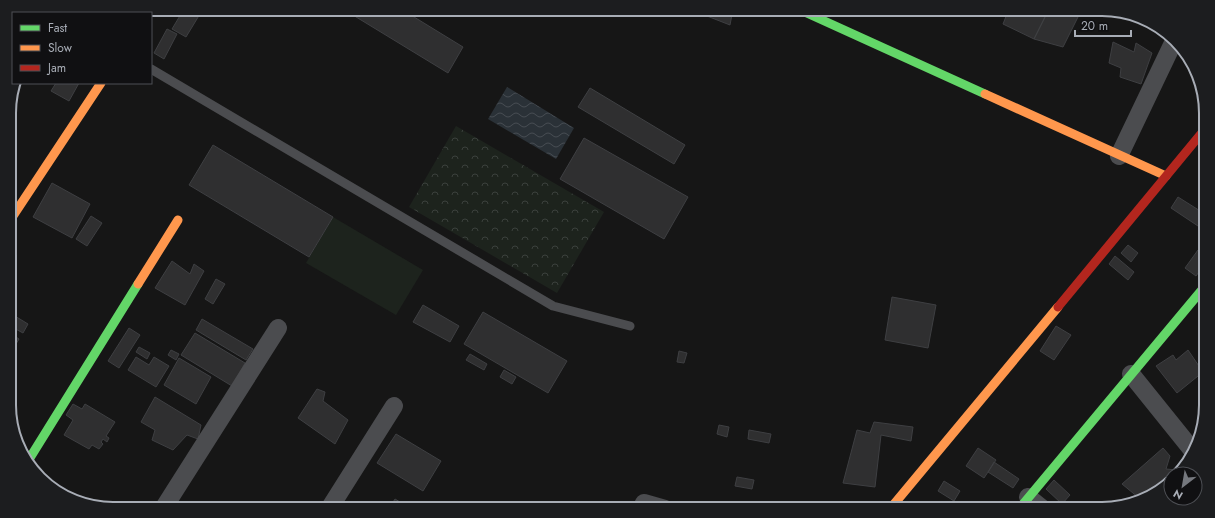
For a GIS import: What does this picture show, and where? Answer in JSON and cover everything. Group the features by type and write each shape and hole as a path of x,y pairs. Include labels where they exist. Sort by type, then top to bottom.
{"street":[{"path":"813,16 1119,156 1166,176"},
{"path":"1119,156 1172,45"},
{"path":"16,208 100,84"},
{"path":"896,502 1199,136"},
{"path":"31,457 178,220"},
{"path":"1025,502 1199,293"},
{"path":"168,502 278,328"},
{"path":"1131,374 1189,447"},
{"path":"334,502 394,406"}],"lane":[{"path":"152,70 553,306 630,326"}],"green space":[{"path":"456,126 604,212 557,293 409,207"},
{"path":"333,217 423,270 396,315 306,263"}],"water":[{"path":"507,87 574,128 556,159 488,119"}],"building":[{"path":"180,16 199,16 186,37 172,29"},
{"path":"354,16 412,16 463,47 448,73"},
{"path":"707,16 732,16 730,25"},
{"path":"1006,16 1046,16 1034,39 1003,24"},
{"path":"1046,16 1078,16 1063,47 1034,39"},
{"path":"167,29 177,34 164,59 154,53"},
{"path":"1113,42 1134,52 1136,43 1152,53 1141,84 1120,77 1121,68 1109,63"},
{"path":"55,84 78,84 69,101 51,91"},
{"path":"590,88 685,145 674,164 578,107"},
{"path":"584,138 688,197 664,239 560,179"},
{"path":"213,145 333,217 309,257 189,185"},
{"path":"52,183 90,204 72,238 33,217"},
{"path":"1178,197 1199,210 1199,227 1171,208"},
{"path":"91,216 102,223 87,246 76,239"},
{"path":"1128,245 1138,253 1131,262 1121,253"},
{"path":"1199,251 1199,272 1196,276 1185,268"},
{"path":"1115,256 1134,272 1128,280 1109,264"},
{"path":"172,261 190,274 194,264 204,271 185,305 155,288"},
{"path":"216,279 225,284 213,304 205,299"},
{"path":"892,297 936,305 928,348 885,340"},
{"path":"423,305 459,326 450,342 413,322"},
{"path":"483,312 567,361 548,393 464,344"},
{"path":"16,317 28,324 23,333 16,329"},
{"path":"202,319 253,349 246,360 196,330"},
{"path":"1056,326 1071,335 1054,360 1040,351"},
{"path":"129,328 140,335 119,368 108,361"},
{"path":"195,333 245,363 232,386 181,355"},
{"path":"16,337 19,339 16,344"},
{"path":"139,347 150,353 147,359 136,352"},
{"path":"171,350 179,354 176,360 168,355"},
{"path":"1188,350 1199,366 1199,375 1177,393 1156,366 1173,355 1176,360"},
{"path":"679,351 687,353 684,363 677,362"},
{"path":"470,354 487,364 484,370 466,360"},
{"path":"136,357 149,365 154,357 169,366 156,387 128,370"},
{"path":"179,358 211,377 196,404 164,385"},
{"path":"504,370 516,377 512,384 500,377"},
{"path":"317,389 325,392 323,401 348,420 335,444 298,418"},
{"path":"155,397 201,425 198,439 187,435 173,450 152,440 155,430 141,422"},
{"path":"73,404 82,409 85,404 115,422 106,436 109,438 107,442 103,439 101,442 103,444 99,449 92,445 89,449 64,435 73,420 66,415"},
{"path":"874,422 913,427 911,441 881,435 875,487 843,483 857,430 870,433"},
{"path":"719,425 729,427 727,437 717,434"},
{"path":"749,430 771,434 769,443 748,439"},
{"path":"396,434 441,461 423,491 377,463"},
{"path":"978,448 996,460 984,478 966,466"},
{"path":"1163,448 1170,456 1167,466 1163,466 1163,480 1156,486 1136,496 1122,484"},
{"path":"994,462 1019,479 1013,488 988,472"},
{"path":"737,477 754,480 752,489 735,486"},
{"path":"1054,480 1070,495 1064,502 1060,502 1046,489"},
{"path":"944,481 960,491 954,501 938,491"},
{"path":"395,499 400,502 393,502"}],"traffic: fast":[{"path":"813,16 985,94"},
{"path":"31,456 138,284"},
{"path":"1025,502 1199,293"}],"traffic: slow":[{"path":"16,211 100,84"},
{"path":"985,94 1166,176"},
{"path":"138,284 178,220"},
{"path":"896,502 1058,307"}],"traffic: jam":[{"path":"1058,307 1199,136"}]}
